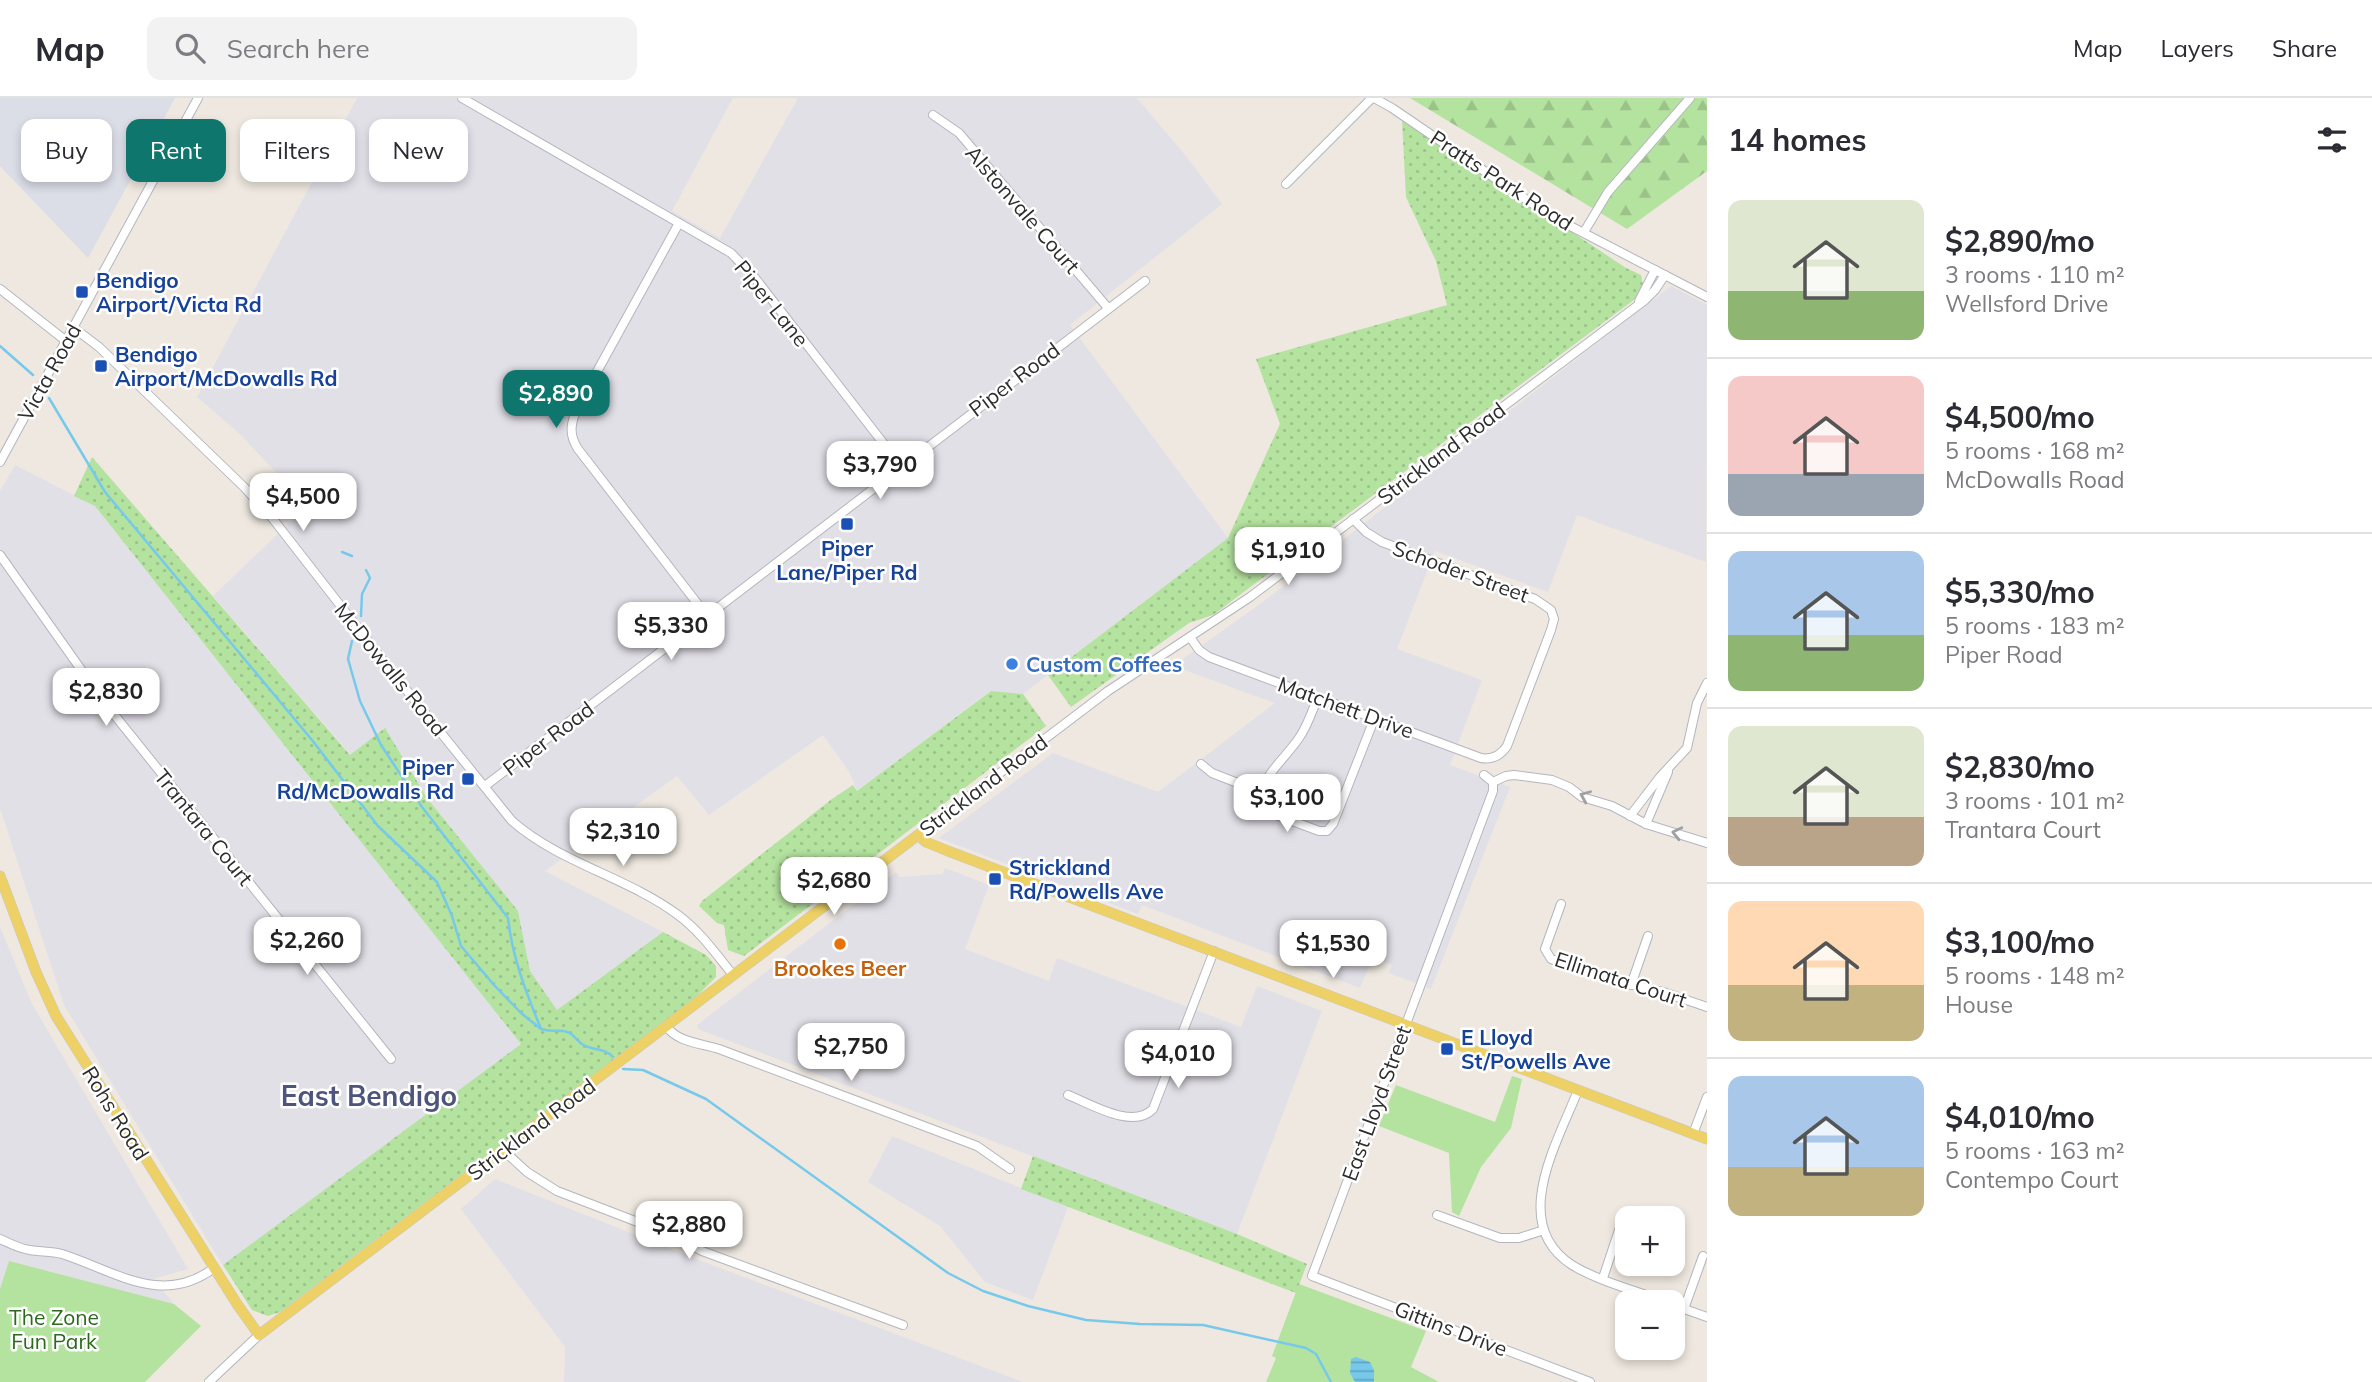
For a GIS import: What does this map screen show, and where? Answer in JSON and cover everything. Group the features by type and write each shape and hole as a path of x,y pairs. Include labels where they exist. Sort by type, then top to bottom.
{"main road":[{"path":"918,835 926,842 948,851 1707,1139"},
{"name":"Strickland Road","path":"259,1335 918,835"},
{"name":"Rohs Road","path":"1,881 56,1016 259,1335"}],"street":[{"name":"Victa Road","path":"0,461 198,98"},
{"name":"Piper Lane","path":"462,98 723,248 748,270 901,466"},
{"path":"1286,184 1373,98"},
{"name":"Pratts Park Road","path":"1373,98 1392,108 1549,215 1707,297"},
{"path":"1584,232 1608,192 1690,98"},
{"name":"Alstonvale Court","path":"933,115 958,133 1108,308"},
{"path":"679,223 578,406 571,426 571,435 578,449 707,617"},
{"name":"Strickland Road","path":"1635,307 1656,270"},
{"name":"Strickland Road","path":"918,835 1108,691 1236,607 1651,295 1665,275"},
{"name":"Piper Road","path":"485,786 1145,281"},
{"path":"0,289 66,341"},
{"name":"McDowalls Road","path":"74,328 99,347 256,500 505,813 530,835 677,914 701,936 733,975"},
{"name":"Schoder Street","path":"1353,519 1366,533 1382,542 1545,604 1553,614 1552,630 1507,746"},
{"name":"Trantara Court","path":"0,555 104,702 391,1059"},
{"name":"Matchett Drive","path":"1190,637 1199,650 1209,657 1481,758 1498,756 1507,746"},
{"path":"1630,816 1687,748 1697,703 1707,683"},
{"path":"1318,697 1304,731 1275,768 1261,792 1259,804 1264,810 1319,831 1327,831 1334,824 1375,717"},
{"path":"1201,764 1212,773 1261,792"},
{"path":"1646,824 1669,769"},
{"path":"1485,775 1493,782 1514,775 1552,780 1569,787 1582,797 1612,806 1646,824 1707,843"},
{"name":"East Lloyd Street","path":"1312,1276 1493,791 1493,782"},
{"name":"Ellimata Court","path":"1562,904 1545,949 1548,957 1707,1007"},
{"path":"1631,985 1648,936"},
{"path":"1068,1095 1127,1117 1144,1116 1153,1109 1214,951"},
{"path":"666,1026 670,1032 684,1040 719,1049 977,1146 1010,1168"},
{"path":"1578,1090 1541,1188 1539,1206 1544,1230 1557,1252 1567,1261 1634,1290"},
{"path":"1693,1134 1707,1097"},
{"path":"503,1150 527,1172 556,1191 674,1236 702,1251 902,1325"},
{"path":"1437,1214 1500,1238 1519,1238 1544,1230"},
{"path":"0,1239 26,1250 58,1253 150,1286 184,1284 214,1268"},
{"path":"1602,1278 1615,1241"},
{"path":"1685,1306 1703,1256"},
{"name":"Gittins Drive","path":"1312,1276 1590,1382"},
{"path":"1685,1309 1707,1317"},
{"name":"Strickland Road","path":"209,1382 259,1335"}],"shaded area":[{"path":"0,98 175,98 164,119 126,119 126,182 129,182 88,258 0,166"},
{"path":"357,98 733,98 672,211 720,238 798,98 1137,98 1222,204 1070,325 1228,538 1023,694 990,691 857,791 850,773 823,735 709,815 677,776 545,871 663,932 557,1010 530,971 518,911 427,798 385,729 351,755 213,596 307,506 240,434 197,397 312,182 355,182 355,119 346,119"},
{"path":"1671,286 1707,305 1706,562 1577,515 1548,592 1435,551 1397,649 1482,680 1450,765 1510,787 1431,989 1389,973 1392,965 1373,957 1360,988 1142,905 1138,914 939,838 1053,753 1158,792 1275,703 1173,666 1264,601"},
{"path":"15,465 95,506 522,1044 224,1267 64,1005 0,808 0,491"},
{"path":"945,868 989,885 965,949 1049,981 1057,958 1241,1027 1257,986 1322,1011 1237,1234 698,1029 697,1025 896,872 900,877 942,874"},
{"path":"0,927 32,1004 188,1269 153,1279 174,1304 9,1262 0,1289"},
{"path":"892,1136 1068,1207 1033,1300 985,1282 940,1226 868,1182"},
{"path":"495,1179 704,1262 1023,1382 564,1382 565,1347 461,1209"}],"green space":[{"path":"1410,98 1707,98 1707,171 1627,229"},
{"path":"1402,119 1626,268 1641,275 1643,285 1635,299 1213,615 1189,623 1071,707 1048,675 1228,538 1280,424 1256,359 1447,305 1436,261 1406,197"},
{"path":"92,457 350,755 385,728 427,798 518,911 530,971 557,1010 663,932 706,955 716,966 716,977 695,998 280,1312 268,1316 252,1310 223,1265 521,1044 95,506 74,496"},
{"path":"991,691 1023,694 1046,726 744,956 728,950 724,925 717,923 699,906 702,901 832,799 853,785 857,791"},
{"path":"1512,1076 1522,1079 1511,1128 1481,1167 1459,1216 1452,1212 1449,1153 1379,1126 1396,1085 1495,1122"},
{"path":"1033,1156 1237,1234 1307,1264 1296,1293 1021,1189"},
{"name":"The Zone Fun Park","path":"9,1261 174,1304 201,1326 145,1382 0,1382 0,1289"},
{"path":"1299,1284 1426,1331 1411,1367 1439,1382 1266,1382 1276,1358 1272,1356"}],"water":[{"path":"1356,1357 1370,1362 1374,1370 1374,1382 1355,1382 1350,1373 1351,1359"}],"waterway":[{"path":"0,346 33,375"},
{"path":"49,398 105,492 312,740 378,826 437,882 452,916 461,946 494,985 541,1029"},
{"path":"342,552 352,556"},
{"path":"361,616 362,594 370,578 366,570"},
{"path":"352,641 348,659 360,701 381,745 422,807 508,918 516,961 541,1029 572,1034 586,1046 613,1057"},
{"path":"623,1069 643,1070 706,1099 948,1273 983,1291 1028,1306 1086,1320 1203,1325 1306,1348 1316,1354 1331,1382"}],"place":[{"name":"Bendigo Airport/Victa Rd","path":"82,292"},
{"name":"Bendigo Airport/McDowalls Rd","path":"101,366"},
{"name":"Piper Lane/Piper Rd","path":"847,524"},
{"name":"Custom Coffees","path":"1012,664"},
{"name":"Piper Rd/McDowalls Rd","path":"468,779"},
{"name":"Strickland Rd/Powells Ave","path":"995,879"},
{"name":"Brookes Beer","path":"840,944"},
{"name":"E Lloyd St/Powells Ave","path":"1447,1049"}],"district":[{"name":"East Bendigo","path":"369,1095"}]}
